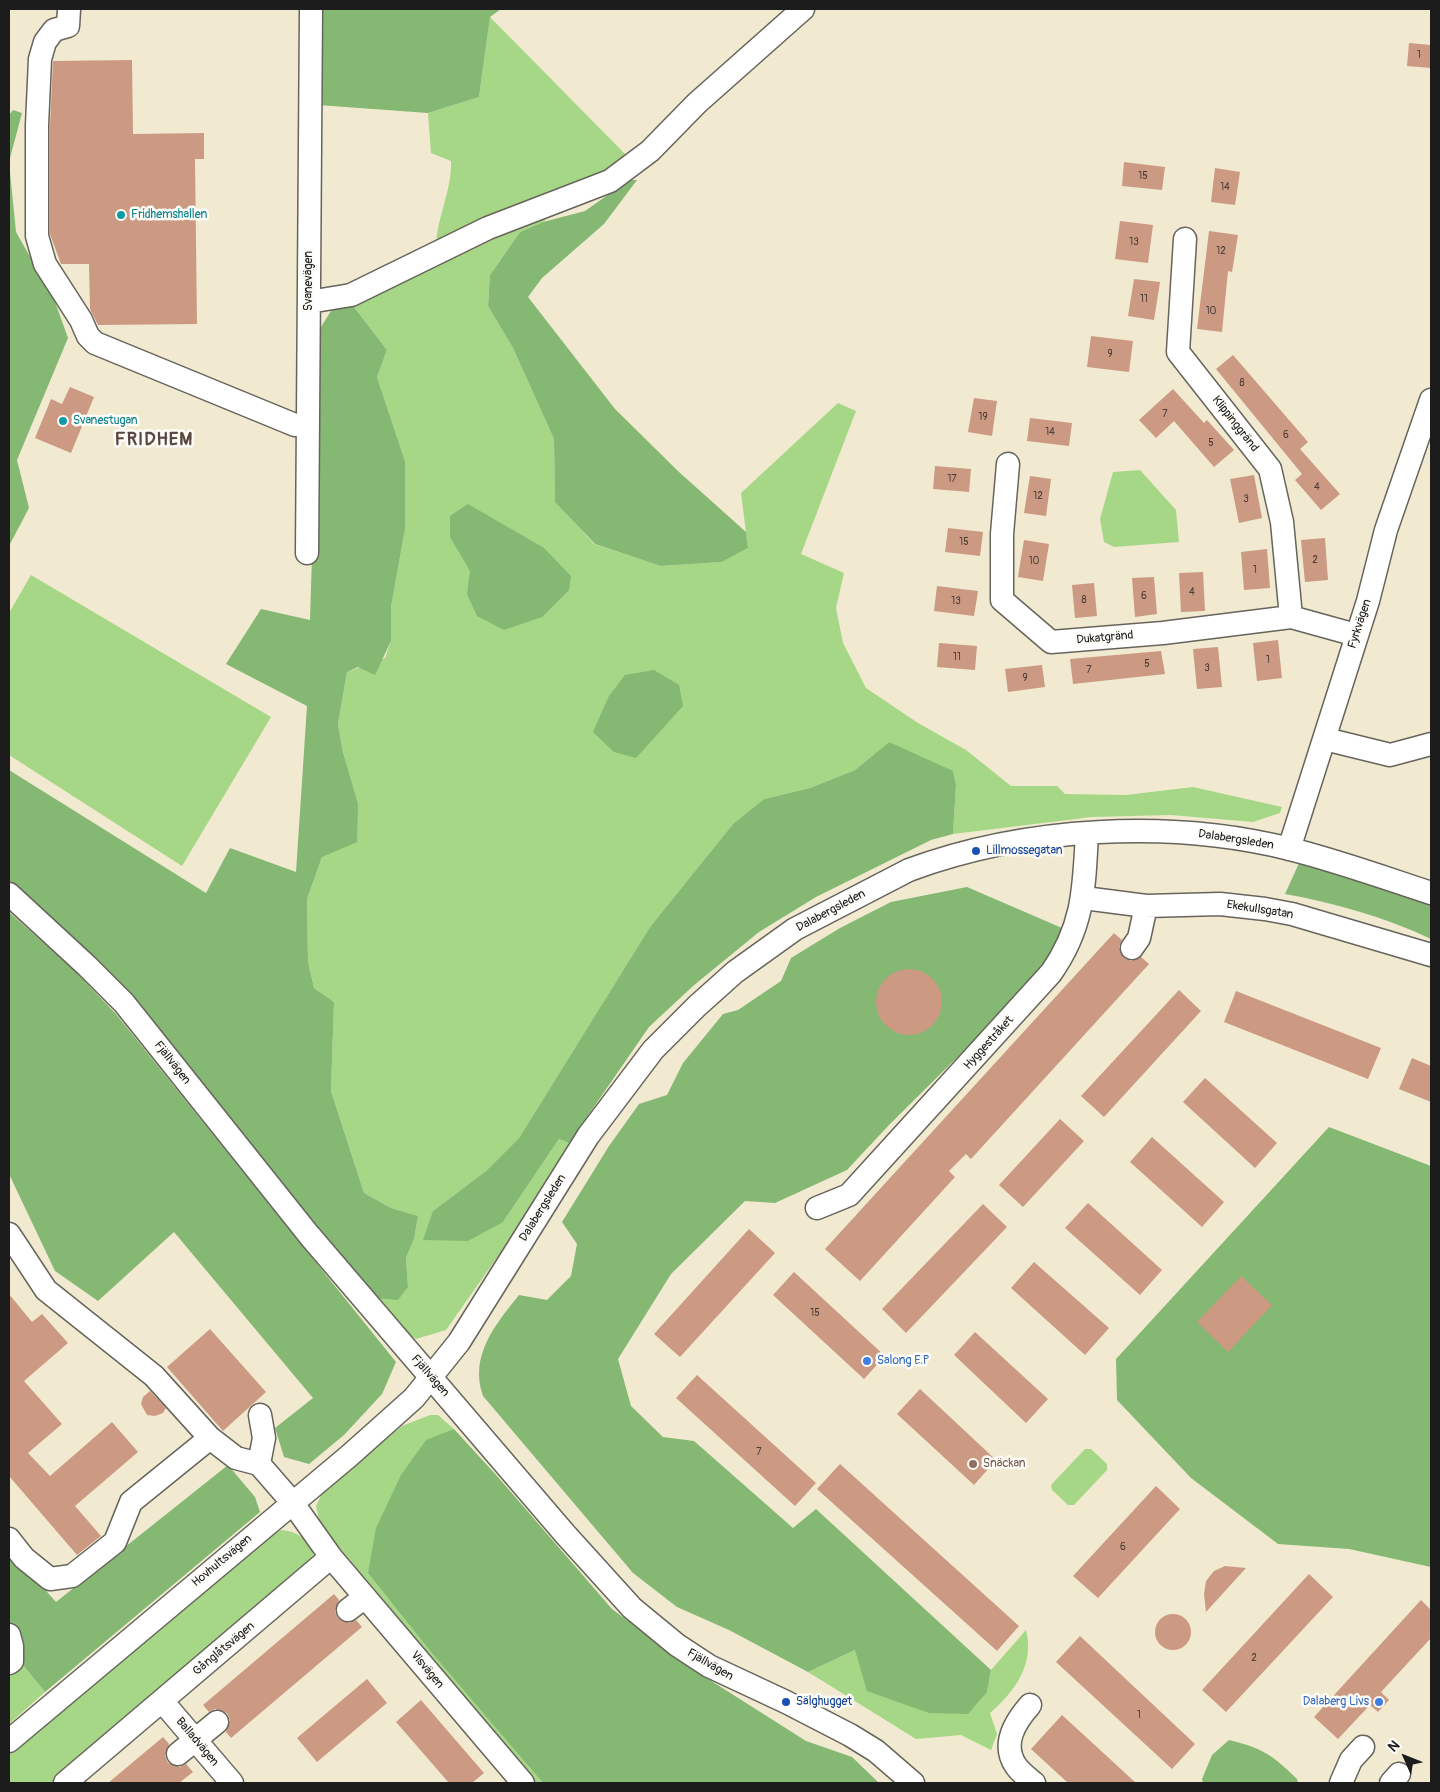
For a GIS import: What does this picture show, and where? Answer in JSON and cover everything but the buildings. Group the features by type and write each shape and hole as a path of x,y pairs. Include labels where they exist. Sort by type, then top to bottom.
{"street":[{"path":"68,9 68,26 54,30 45,42 40,59 37,125 37,236 45,264 81,320 88,336 95,343 295,425 308,425"},
{"name":"Svanevägen","path":"307,553 311,9"},
{"path":"309,302 351,295 488,228 610,181 650,151 697,103 803,9"},
{"name":"Klippinggränd","path":"1185,239 1178,352 1270,468 1282,522 1291,617"},
{"name":"Fyrkvägen","path":"1290,849 1368,601 1398,493 1431,400"},
{"name":"Dukatgränd","path":"1008,464 1002,534 1002,600 1051,642 1164,634 1291,617 1356,635"},
{"path":"1325,739 1390,755 1431,744"},
{"name":"Dalabergsleden","path":"432,1377 459,1342 588,1136 653,1050 735,972 795,929 909,870 948,858 1000,846 1087,833 1133,831 1199,832 1290,849 1431,893"},
{"name":"Hyggestråket","path":"817,1208 849,1195 914,1139 998,1046 1034,992 1064,954 1084,898 1087,833"},
{"name":"Fjällvägen","path":"9,894 124,1003 309,1235 605,1579 650,1624 709,1666 786,1702 857,1739 876,1751 913,1783"},
{"name":"Ekekullsgatan","path":"1084,898 1146,906 1220,904 1265,909 1301,917 1431,956"},
{"path":"1132,948 1139,938 1146,906"},
{"path":"9,1234 46,1290 154,1376 210,1438 236,1458 259,1464 292,1502 331,1557"},
{"name":"Hovhultsvägen","path":"9,1740 364,1443 414,1398 432,1377"},
{"path":"259,1464 264,1438 260,1415"},
{"path":"9,1540 24,1558 50,1579 72,1576 115,1542 131,1502 210,1438"},
{"name":"Visvägen","path":"331,1557 356,1604 524,1783"},
{"name":"Gånglåtsvägen","path":"65,1783 331,1557"},
{"path":"9,1635 12,1646 12,1661 9,1663"},
{"name":"Balladvägen","path":"162,1702 186,1747 232,1783"},
{"path":"1030,1705 1018,1719 1010,1735 1010,1752 1016,1766 1034,1783"},
{"path":"186,1747 217,1722"},
{"path":"1341,1783 1351,1760 1363,1747"}],"green space":[{"path":"319,9 501,9 490,17 479,97 428,113 318,105"},
{"path":"490,17 628,157 543,222 520,232 490,275 488,306 513,348 554,439 555,501 594,544 662,566 722,562 748,548 741,493 838,403 856,411 801,554 844,573 836,608 843,643 866,688 918,723 966,750 1011,786 1057,786 1065,794 1126,795 1193,787 1282,807 1280,813 1253,822 1171,815 1092,817 953,834 956,786 889,742 855,770 810,788 764,799 733,824 650,927 519,1138 486,1171 433,1211 503,1222 559,1139 569,1143 501,1252 446,1330 416,1339 409,1335 374,1298 408,1287 406,1258 414,1239 418,1216 391,1208 364,1193 331,1091 334,1002 314,988 308,962 307,899 322,857 343,753 338,724 347,672 385,658 391,641 391,607 405,529 405,461 377,377 387,350 342,291 436,244 451,171 451,161 431,153 428,113 479,97"},
{"path":"13,110 22,113 9,162 9,115"},
{"path":"9,162 16,232 54,299 68,338 17,460 29,508 9,546"},
{"path":"629,180 637,180 604,224 542,278 528,297 615,409 679,472 746,532 748,548 722,562 661,566 595,544 555,502 554,439 513,348 488,306 490,275 520,232 543,222 585,211"},
{"path":"351,303 387,350 377,377 405,461 405,529 391,607 391,641 375,675 358,667 347,672 338,724 343,753 358,804 357,842 322,857 307,899 308,962 314,988 334,1002 331,1091 364,1193 391,1208 418,1216 414,1239 406,1258 408,1287 398,1300 374,1298 134,1000 95,957 9,882 9,770 206,893 230,848 296,872 307,706 226,664 261,609 310,620 319,330 331,311"},
{"path":"1140,470 1176,510 1179,542 1114,547 1104,542 1100,519 1113,472"},
{"path":"468,504 544,548 571,576 569,590 542,617 504,630 477,616 467,594 470,571 450,537 450,516"},
{"path":"31,575 271,717 182,866 9,755 9,613"},
{"path":"654,670 679,685 683,706 636,758 614,752 593,732 609,696 625,675"},
{"path":"889,742 953,771 956,786 953,834 931,840 816,897 759,932 693,986 649,1027 569,1143 559,1139 503,1222 468,1241 423,1240 433,1211 486,1171 519,1138 650,927 733,824 764,799 810,788 855,770"},
{"path":"1300,861 1431,902 1431,939 1396,924 1360,912 1285,894"},
{"path":"967,887 1062,928 1057,946 1012,1003 889,1125 847,1170 775,1203 745,1201 671,1274 618,1359 631,1406 663,1437 694,1441 793,1528 816,1509 991,1670 987,1692 968,1714 929,1713 867,1691 855,1650 808,1672 729,1630 677,1607 633,1573 483,1396 479,1368 482,1354 493,1330 519,1295 547,1300 571,1276 577,1244 562,1222 609,1146 639,1104 667,1095 683,1063 723,1014 738,1010 781,981 791,958 840,928 891,902"},
{"path":"9,912 75,971 116,1014 396,1362 382,1394 344,1435 309,1464 284,1457 275,1428 313,1398 174,1232 98,1301 55,1271 9,1174"},
{"path":"1329,1127 1431,1166 1431,1567 1349,1549 1278,1544 1191,1478 1117,1400 1116,1359"},
{"path":"430,1415 438,1415 454,1429 426,1441 373,1555 368,1573 543,1783 535,1783 320,1524 316,1506 325,1487 402,1426"},
{"path":"454,1429 612,1609 694,1670 806,1741 852,1757 879,1783 543,1783 432,1653 368,1573 376,1528 401,1475 426,1440"},
{"path":"1085,1449 1091,1449 1107,1464 1107,1470 1074,1505 1068,1505 1052,1490 1051,1485"},
{"path":"228,1465 255,1497 260,1512 45,1692 9,1648 9,1549 56,1602"},
{"path":"281,1530 298,1534 306,1541 314,1557 310,1568 52,1783 9,1783 9,1755 268,1537"},
{"path":"1026,1630 1028,1654 1021,1676 1007,1696 990,1713 997,1734 991,1750 961,1735 916,1739 808,1672 855,1650 987,1692 991,1670"},
{"path":"22,1664 45,1692 9,1724 9,1674"},
{"path":"1229,1740 1250,1746 1274,1758 1297,1779 1298,1783 1203,1783 1202,1779 1212,1755"}],"place":[{"name":"Fridhemshallen","path":"121,215"},
{"name":"Svanestugan","path":"63,421"},
{"name":"Lillmossegatan","path":"976,851"},
{"name":"Salong E.P","path":"867,1361"},
{"name":"Snäckan","path":"973,1464"},
{"name":"Sälghugget","path":"786,1702"},
{"name":"Dalaberg Livs","path":"1379,1702"}],"district":[{"name":"FRIDHEM","path":"154,440"}]}
